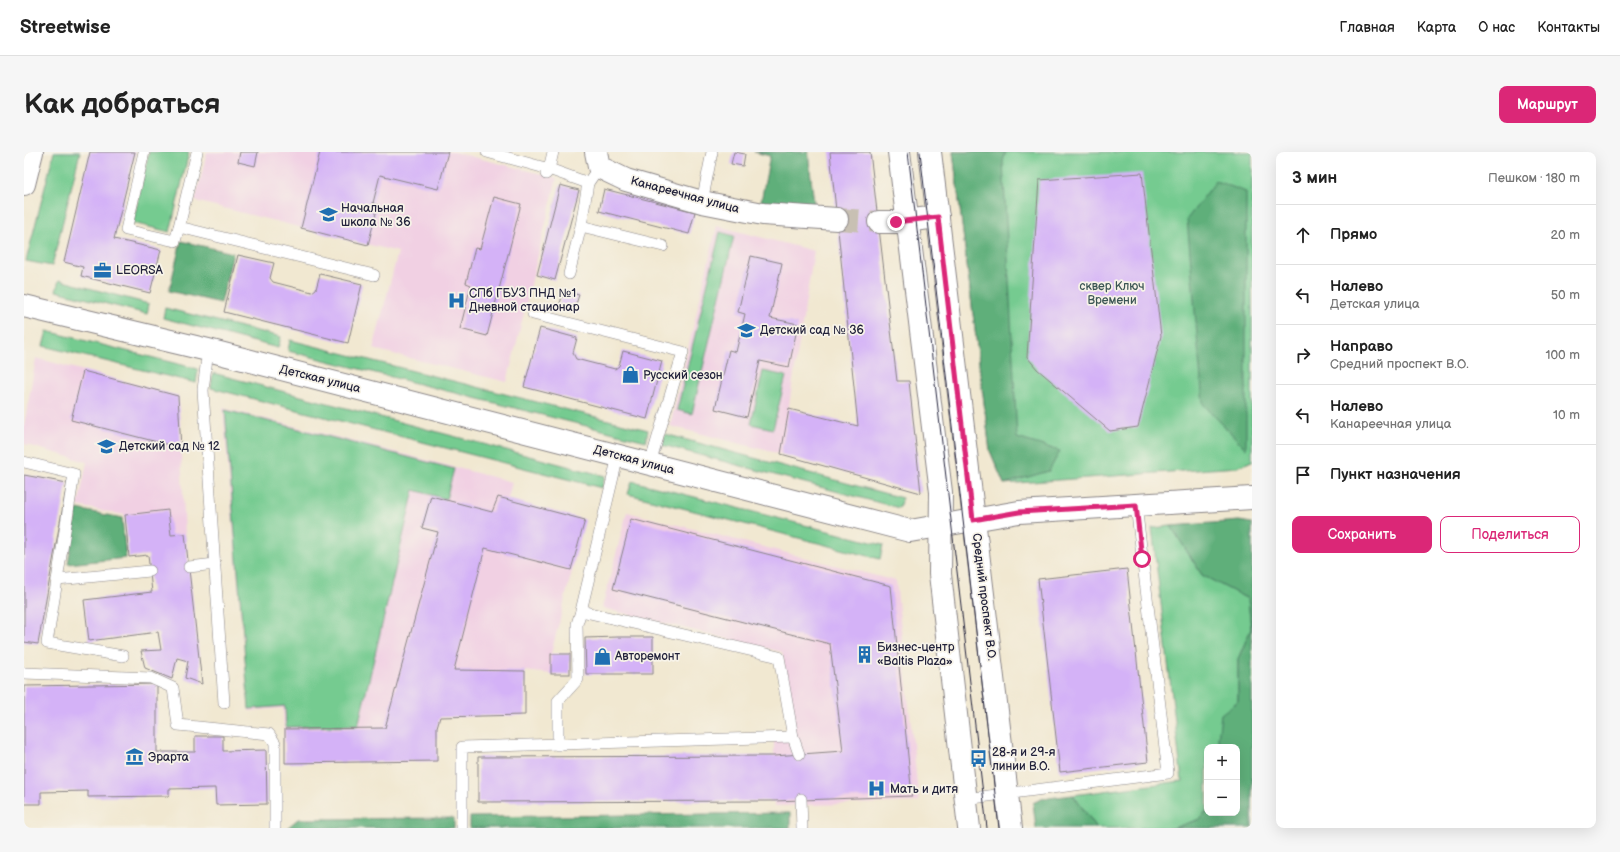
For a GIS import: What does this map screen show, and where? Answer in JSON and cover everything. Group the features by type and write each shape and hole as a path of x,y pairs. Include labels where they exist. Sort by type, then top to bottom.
{"street":[{"path":"24,184 32,152"},
{"path":"899,152 941,492 940,574 969,828"},
{"name":"Средний проспект В.О.","path":"930,152 1011,828"},
{"name":"Канареечная улица","path":"595,167 626,180 702,202 763,214 837,219"},
{"path":"879,222 896,222 938,217"},
{"name":"Детская улица","path":"24,306 208,350 910,532 1019,512 1252,498"}],"lane":[{"path":"144,152 126,230 176,241 197,152"},
{"path":"487,152 547,172 595,167 582,226 569,274"},
{"path":"547,172 553,152"},
{"path":"702,202 712,152"},
{"path":"582,226 663,246"},
{"path":"179,227 374,275"},
{"path":"533,314 682,352 650,464"},
{"path":"208,350 203,390 224,703"},
{"path":"558,745 558,701 578,679 577,624 618,456"},
{"path":"24,462 74,474 47,643 123,656"},
{"path":"965,799 1168,773 1136,505"},
{"path":"189,567 215,564"},
{"path":"57,580 150,571"},
{"path":"581,611 779,657 793,737 799,754"},
{"path":"24,673 151,678 173,688 178,725 269,734 275,743 275,828"},
{"path":"462,828 462,747 793,737"},
{"path":"801,799 802,828"}],"shaded area":[{"name":"СПб ГБУЗ ПНД №1 Дневной стационар","path":"207,152 454,152 557,178 507,382 373,349 398,252 195,201"},
{"name":"Детский сад № 36","path":"717,226 814,251 781,454 670,426"},
{"name":"Детский сад № 12","path":"36,358 178,396 185,534 171,535 167,510 125,515 78,506 87,462 24,444 24,426"},
{"path":"223,408 512,482 508,499 585,520 551,654 551,674 525,671 525,715 440,717 437,727 437,761 285,763 283,708 249,711"},
{"name":"Бизнес-центр «Baltis Plaza»","path":"627,512 896,581 919,802 774,806 774,733 794,733 782,652 602,608"}],"green space":[{"path":"54,152 80,152 52,266 26,261"},
{"path":"149,152 189,152 170,232 133,223"},
{"path":"754,152 808,152 815,211 760,206 770,156"},
{"name":"сквер Ключ Времени","path":"953,152 1252,152 1252,461 1238,467 1004,484 990,451"},
{"path":"953,152 1006,152 1003,161 1017,438 1060,451 1049,471 1004,484 990,451"},
{"path":"1216,181 1246,192 1246,449 1203,404 1187,219"},
{"path":"720,232 734,236 692,414 677,410"},
{"path":"181,241 233,253 221,303 169,291"},
{"path":"59,280 149,304 147,314 56,291"},
{"path":"165,308 281,337 278,348 163,318"},
{"path":"47,331 198,369 196,383 43,346"},
{"path":"290,340 648,430 646,441 288,351"},
{"path":"763,371 786,376 773,429 751,424"},
{"path":"213,373 605,476 602,488 211,388"},
{"path":"225,410 454,469 446,499 414,490 358,726 286,727 285,706 249,709"},
{"path":"665,434 902,498 899,508 662,445"},
{"path":"632,481 883,545 880,559 628,494"},
{"path":"77,509 122,518 126,558 68,564"},
{"path":"1239,521 1252,523 1252,828 1173,828 1200,819 1204,814 1204,816 1240,816 1240,744 1220,744 1218,739 1221,714 1238,701 1238,659 1251,629 1248,599 1202,575 1171,526"},
{"path":"1171,526 1202,575 1248,599 1251,629 1238,659 1238,701 1218,739 1220,744 1204,744 1204,814 1200,819 1173,828 1097,828 1073,795 1182,781 1152,528"},
{"path":"1073,795 1097,828 1036,828 1033,803 1041,799"},
{"path":"790,813 790,828 470,828 470,817"},
{"path":"454,818 454,828 287,828 298,819"}],"building":[{"path":"90,152 135,152 114,239 161,250 150,293 81,276 83,267 64,262"},
{"path":"240,152 258,152 255,166 238,162"},
{"path":"320,152 448,152 438,189 380,175 373,203 378,205 368,245 301,228"},
{"path":"734,152 745,154 743,166 731,164"},
{"path":"830,152 870,152 897,381 909,381 921,493 781,454 789,409 858,426"},
{"path":"1142,173 1161,336 1138,427 1110,431 1037,369 1027,357 1039,180"},
{"path":"560,185 579,190 555,280 537,275"},
{"path":"604,189 695,212 689,234 599,211"},
{"path":"494,197 521,204 487,336 460,329 471,285 466,283 475,248 480,249"},
{"path":"238,255 274,263 270,278 273,282 312,292 316,289 320,274 362,284 348,343 224,312"},
{"path":"751,256 782,263 770,318 798,324 789,367 760,361 747,417 715,409 729,350 736,352 745,314 738,312"},
{"path":"564,291 579,295 574,310 559,306"},
{"path":"540,328 577,338 573,353 576,359 615,369 619,366 623,351 662,361 647,419 524,387"},
{"path":"83,371 178,396 181,448 71,420"},
{"path":"24,475 67,483 38,644 24,642"},
{"path":"431,496 492,512 498,497 585,520 571,570 485,548 454,670 525,671 525,715 440,717 437,727 437,761 285,763 285,729 385,728 438,532 422,528"},
{"path":"168,510 171,535 185,534 202,684 185,678 188,661 177,658 172,679 145,668 141,651 161,650 158,632 89,641 84,600 152,592 148,555 129,557 125,515"},
{"name":"Бизнес-центр «Baltis Plaza»","path":"631,519 891,586 912,796 774,801 478,802 478,757 774,756 843,751 830,644 613,589"},
{"path":"1127,569 1148,762 1060,772 1038,579"},
{"path":"653,637 653,674 586,674 585,638"},
{"path":"551,654 570,654 570,674 551,674"},
{"path":"157,684 157,752 195,752 195,736 223,736 223,751 266,750 267,804 216,805 215,788 169,789 169,796 88,797 88,791 41,792 41,804 24,804 24,686"}],"tunnel":[{"path":"837,219 879,222"}],"tram line":[{"path":"908,152 987,828"},
{"path":"920,152 999,828"}],"place":[{"name":"Начальная школа № 36","path":"328,215"},
{"name":"LEORSA","path":"103,270"},
{"name":"СПб ГБУЗ ПНД №1 Дневной стационар","path":"456,300"},
{"name":"Детский сад № 36","path":"747,330"},
{"name":"Русский сезон","path":"630,375"},
{"name":"Детский сад № 12","path":"106,446"},
{"name":"Бизнес-центр «Baltis Plaza»","path":"864,654"},
{"name":"Авторемонт","path":"602,656"},
{"name":"Эрарта","path":"135,757"},
{"name":"28-я и 29-я линии В.О.","path":"979,759"},
{"name":"Мать и дитя","path":"877,789"}],"route":[{"path":"896,222 938,217 973,520 1019,512 1136,505 1142,559"}]}
